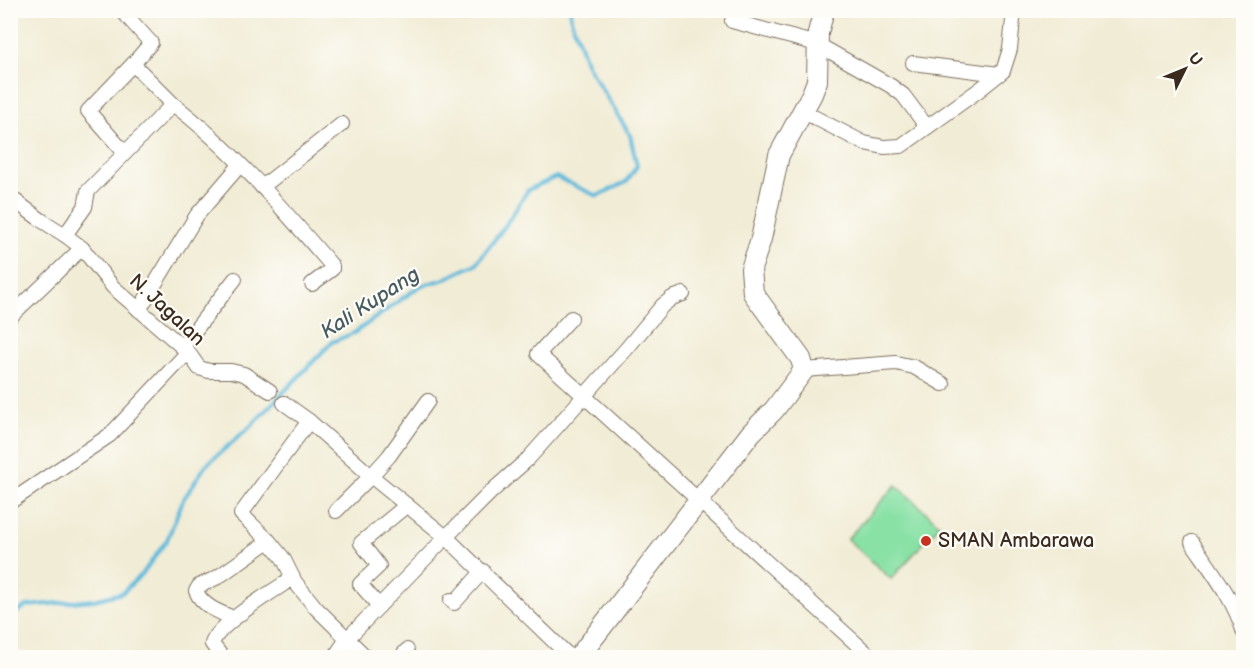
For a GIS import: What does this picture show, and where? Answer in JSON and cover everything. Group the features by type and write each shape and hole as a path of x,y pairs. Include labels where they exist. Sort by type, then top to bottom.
{"street":[{"path":"804,370 801,359 753,292 751,269 761,239 779,155 817,81 818,33 824,10"},
{"path":"802,111 864,142 884,147 901,146 1003,70 1010,49 1014,10"},
{"path":"124,152 88,111 151,43 125,14"},
{"path":"732,21 817,44 903,94 927,127"},
{"path":"914,63 999,74"},
{"path":"133,64 172,104 192,119 262,187 332,266 332,269 312,284"},
{"path":"65,235 85,207 88,191 172,104"},
{"path":"262,187 342,124"},
{"path":"139,310 197,215 240,165"},
{"name":"N. Jagalan","path":"10,197 82,248 113,287 185,349 199,368 244,374 270,391"},
{"path":"10,317 82,248"},
{"path":"10,502 110,435 185,349 235,279"},
{"path":"334,657 347,639 446,537 528,459 662,306 672,298 683,294"},
{"path":"571,318 537,354 872,657"},
{"path":"284,403 309,421 371,476 446,537 578,657 751,433 774,410 804,370 896,363 914,367 943,384"},
{"path":"336,511 389,456 428,401"},
{"path":"309,421 241,514 283,558 293,578 316,608 367,657"},
{"path":"379,606 360,584 379,566 361,543 407,505"},
{"path":"234,618 215,610 198,598 196,591 199,586 236,565 269,541"},
{"path":"1192,542 1221,585 1239,618 1244,633"},
{"path":"451,600 454,603 483,572"},
{"path":"223,657 212,644 213,639 234,618 293,578"}],"green space":[{"path":"896,485 940,525 891,579 847,539"}],"waterway":[{"name":"Kali Kupang","path":"10,617 26,606 94,600 122,593 143,573 167,540 183,500 206,465 251,426 332,342 354,333 420,286 442,280 476,264 505,226 528,190 556,177 597,196 626,182 637,166 630,135 587,65 570,10"}],"place":[{"name":"SMAN Ambarawa","path":"926,541"}]}
